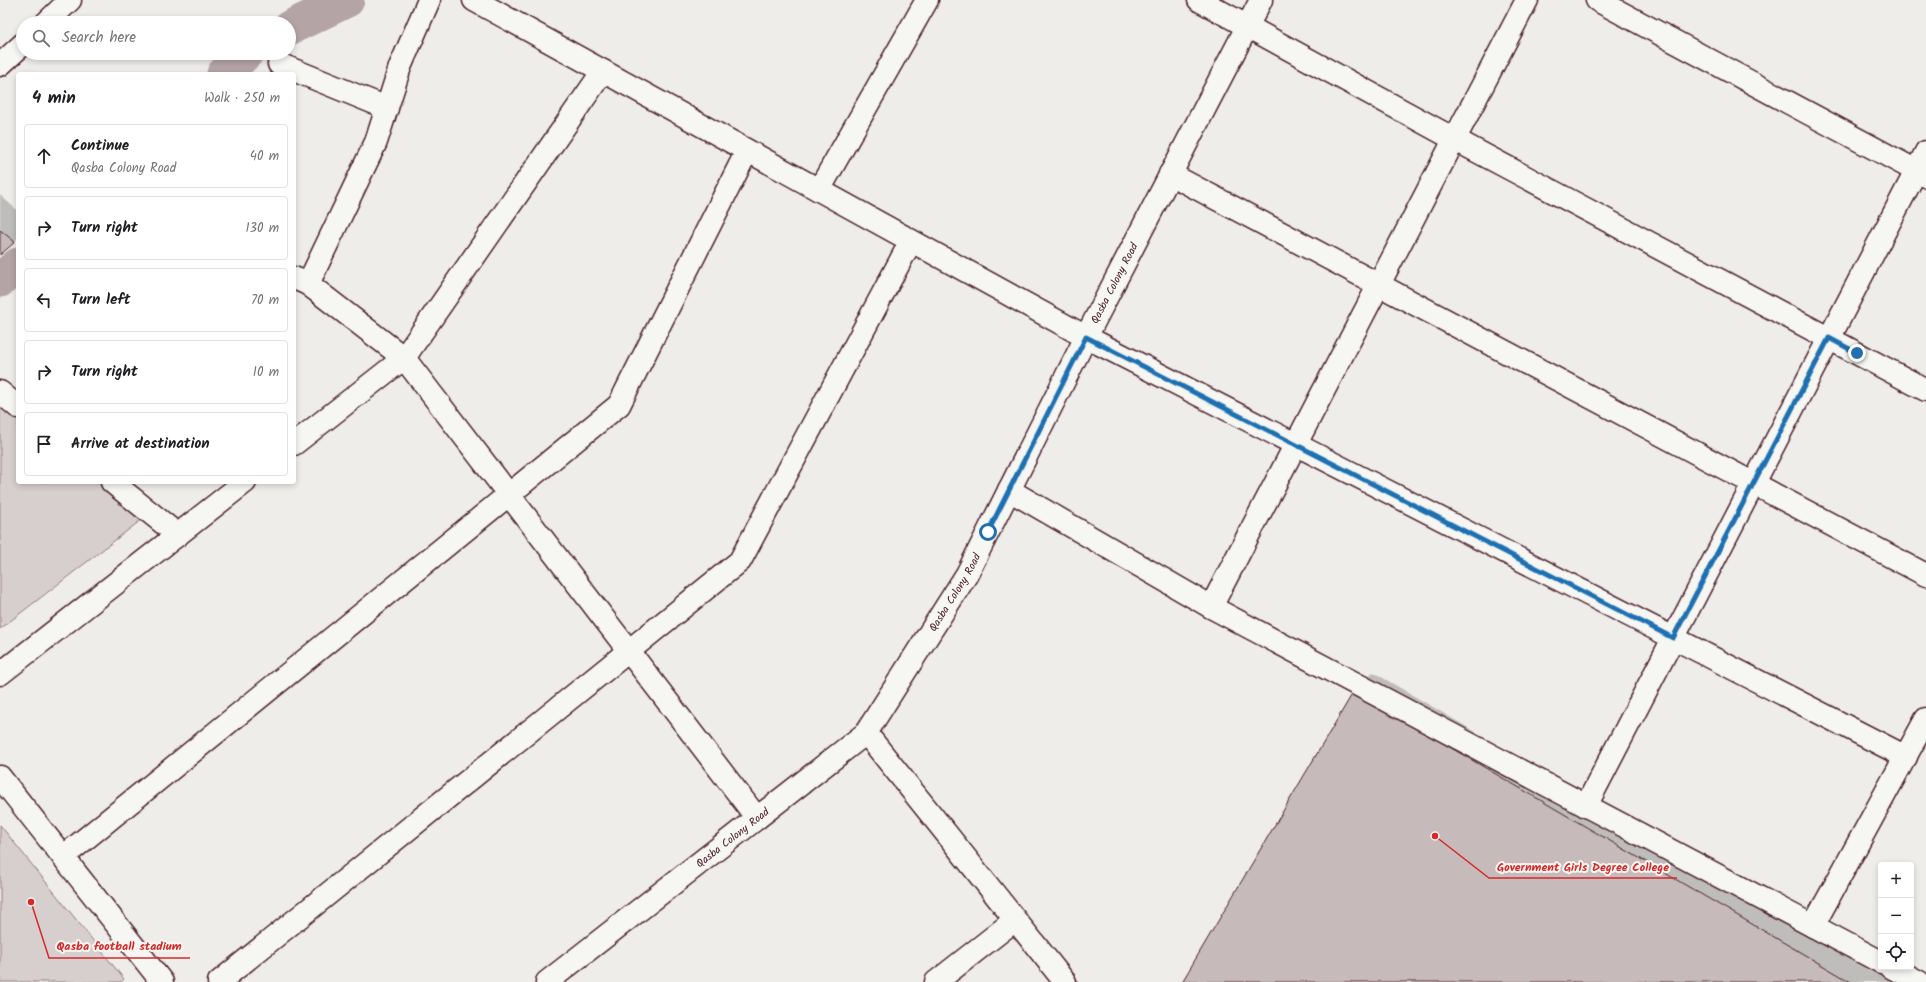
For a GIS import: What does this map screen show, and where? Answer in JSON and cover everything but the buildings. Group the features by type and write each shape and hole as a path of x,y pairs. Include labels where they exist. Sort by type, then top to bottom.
{"street":[{"path":"53,16 70,0"},
{"path":"429,0 400,67 376,142 301,281 404,358 757,818"},
{"path":"474,0 1086,337 1906,757"},
{"path":"819,190 927,0"},
{"path":"1199,0 1454,139 1926,390"},
{"name":"Qasba Colony Road","path":"547,982 866,734 967,574 1086,337 1260,0"},
{"path":"1211,607 1526,0"},
{"path":"1586,806 1829,338 1923,166 1597,0"},
{"path":"0,65 16,50"},
{"path":"279,64 388,108"},
{"path":"296,442 404,358 603,71"},
{"path":"63,857 619,405 747,150"},
{"path":"1170,174 1926,575"},
{"path":"219,982 740,561 911,241"},
{"path":"0,392 16,405"},
{"path":"114,484 178,535"},
{"path":"0,674 242,484"},
{"path":"1009,490 1211,607 1878,960"},
{"path":"1813,926 1926,719"},
{"path":"866,734 1065,982"},
{"path":"0,777 162,982"},
{"path":"936,982 1015,920"},
{"path":"1896,970 1919,982"}],"shaded area":[{"path":"0,402 16,404 16,484 127,484 158,507 0,629"},
{"path":"0,825 124,979 121,982 0,982"}],"waterway":[{"path":"296,25 347,0"},
{"path":"226,72 239,60"},
{"path":"0,280 16,267"}],"place":[{"name":"Government Girls Degree College","path":"1435,836"},
{"name":"Qasba football stadium","path":"31,902"}],"route":[{"path":"988,532 1086,337 1673,638 1829,338 1857,353"}]}
